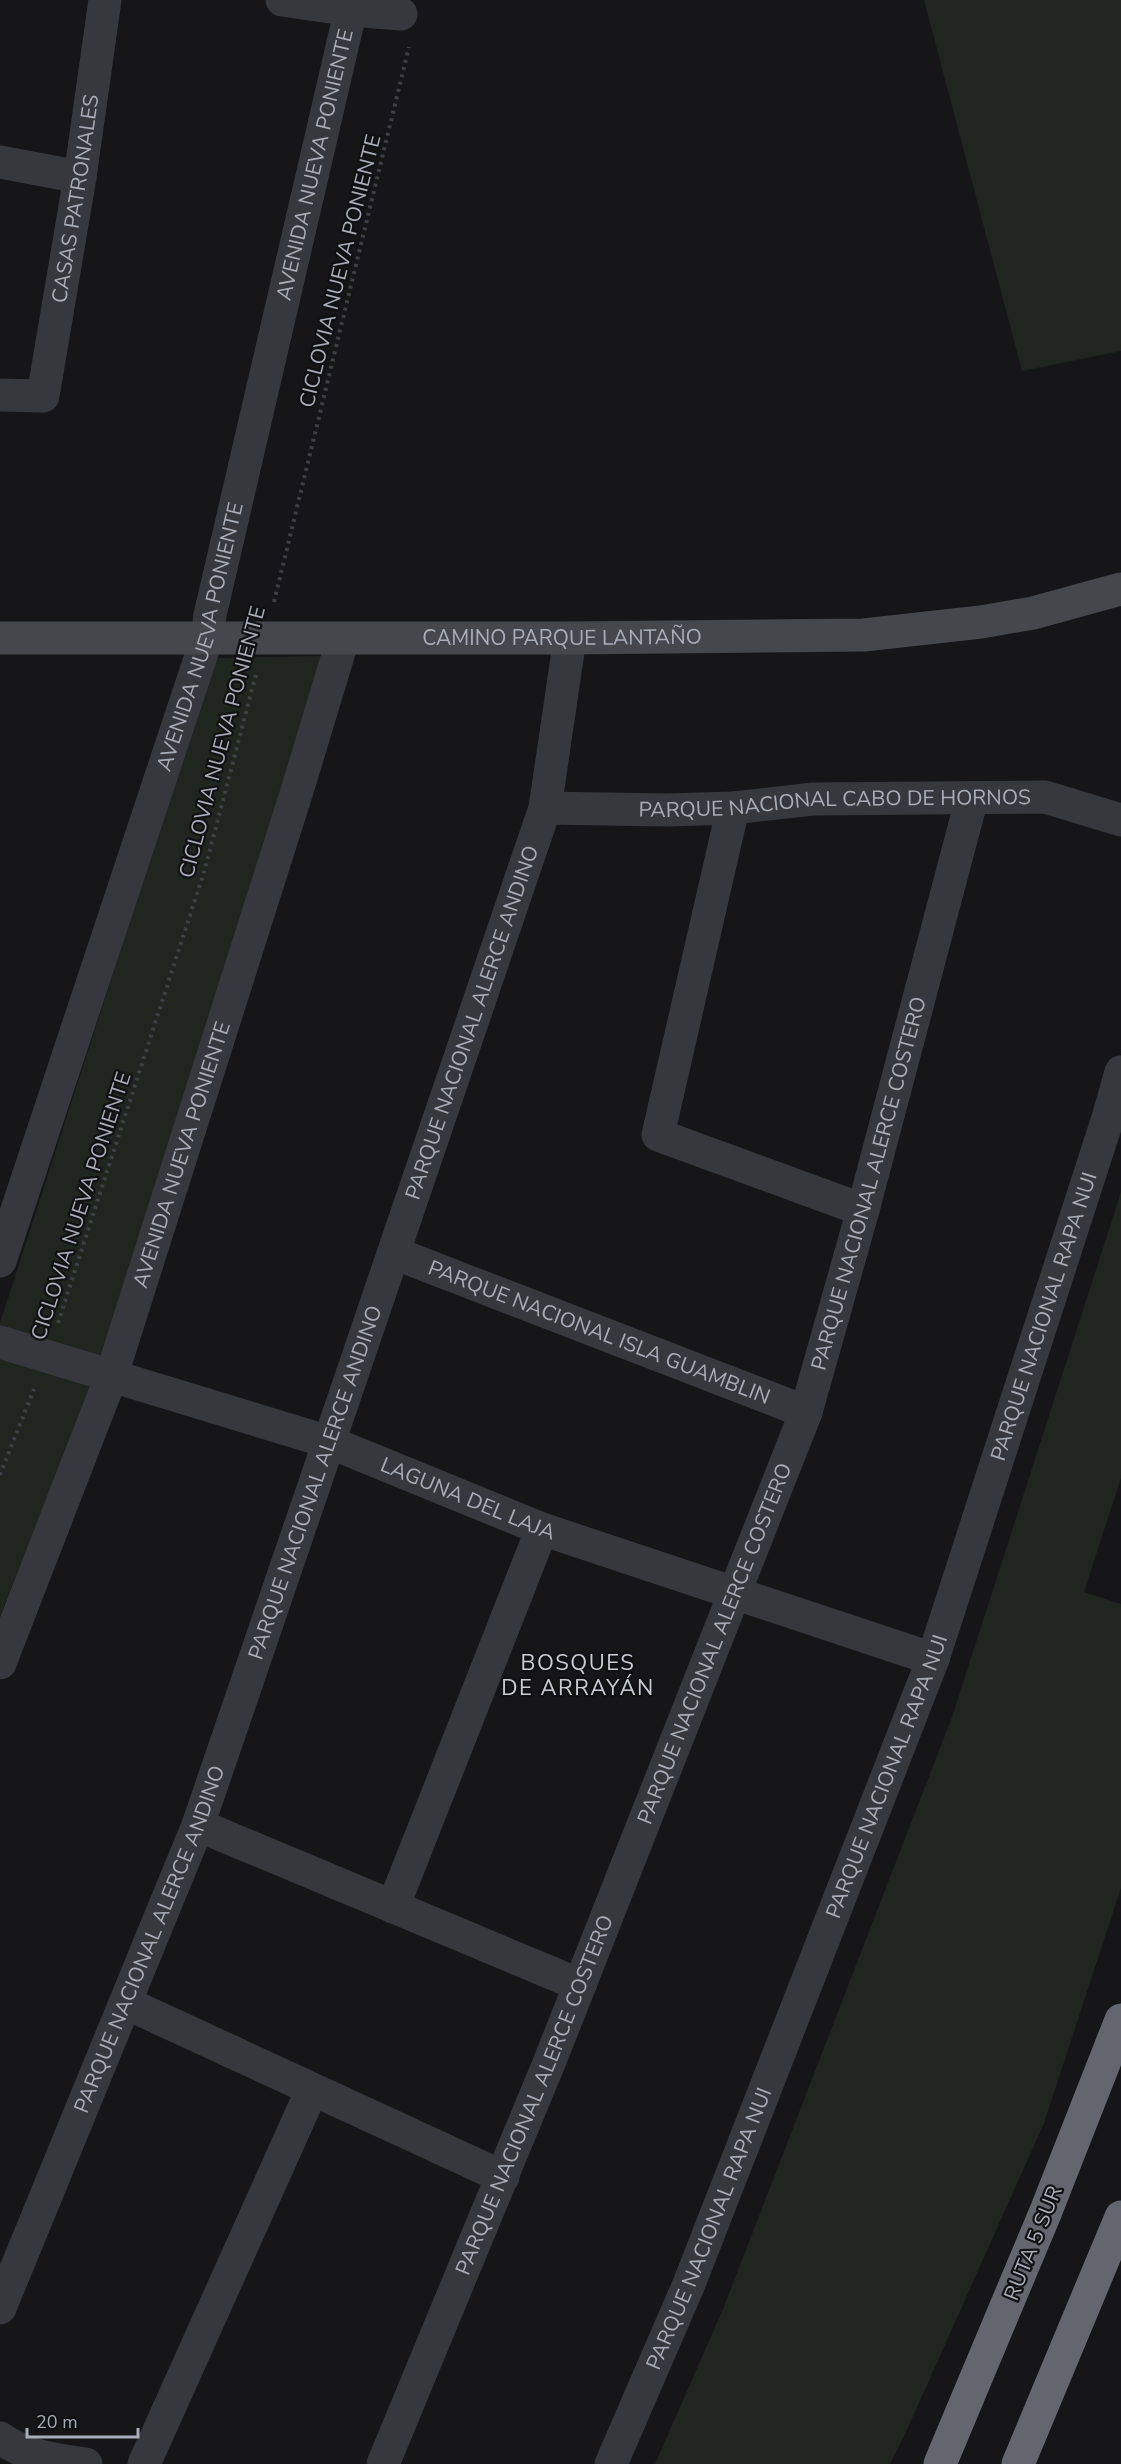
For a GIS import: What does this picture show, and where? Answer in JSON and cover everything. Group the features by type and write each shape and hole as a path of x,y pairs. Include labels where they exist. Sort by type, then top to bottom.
{"highway":[{"name":"RUTA 5 SUR","path":"940,2464 1046,2211 1121,2020"},
{"path":"1018,2464 1121,2217"}],"main road":[{"name":"CAMINO PARQUE LANTAÑO","path":"0,638 343,639 864,635 923,630 1033,613 1121,589"}],"street":[{"name":"CASAS PATRONALES","path":"0,395 42,396 80,177 105,0"},
{"path":"282,0 352,5 401,14"},
{"name":"AVENIDA NUEVA PONIENTE","path":"0,1261 207,638 210,615 352,5"},
{"path":"0,162 80,177"},
{"name":"PARQUE NACIONAL ALERCE ANDINO","path":"0,2308 198,1825 394,1253 544,808 570,638"},
{"name":"AVENIDA NUEVA PONIENTE","path":"0,1663 111,1377 343,639"},
{"name":"PARQUE NACIONAL CABO DE HORNOS","path":"544,808 667,810 733,808 813,799 1045,797 1121,820"},
{"name":"PARQUE NACIONAL ALERCE COSTERO","path":"383,2464 503,2177 806,1412 863,1210 972,798"},
{"path":"733,808 658,1135 863,1210"},
{"name":"PARQUE NACIONAL RAPA NUI","path":"611,2464 689,2284 933,1659 1121,1072"},
{"name":"PARQUE NACIONAL ISLA GUAMBLIN","path":"394,1253 806,1412"},
{"name":"LAGUNA DEL LAJA","path":"0,1342 329,1442 542,1529 933,1659"},
{"path":"393,1907 542,1529"},
{"path":"198,1825 580,1985"},
{"path":"126,2003 503,2177"},
{"path":"144,2464 312,2090"},
{"path":"0,2438 14,2448 50,2459 86,2464"}],"path":[{"name":"CICLOVIA NUEVA PONIENTE","path":"0,1475 47,1357 205,869 266,638 409,47"}],"shaded area":[{"path":"924,0 1121,0 1121,351 1022,371"},
{"path":"325,656 92,1385 0,1616 0,1323 215,658"},
{"path":"1121,1192 1121,1478 1084,1592 1121,1604 1121,1888 1044,2123 890,2464 655,2464 723,2309 952,1717"}],"district":[{"name":"BOSQUES DE ARRAYÁN","path":"578,1674"}]}
